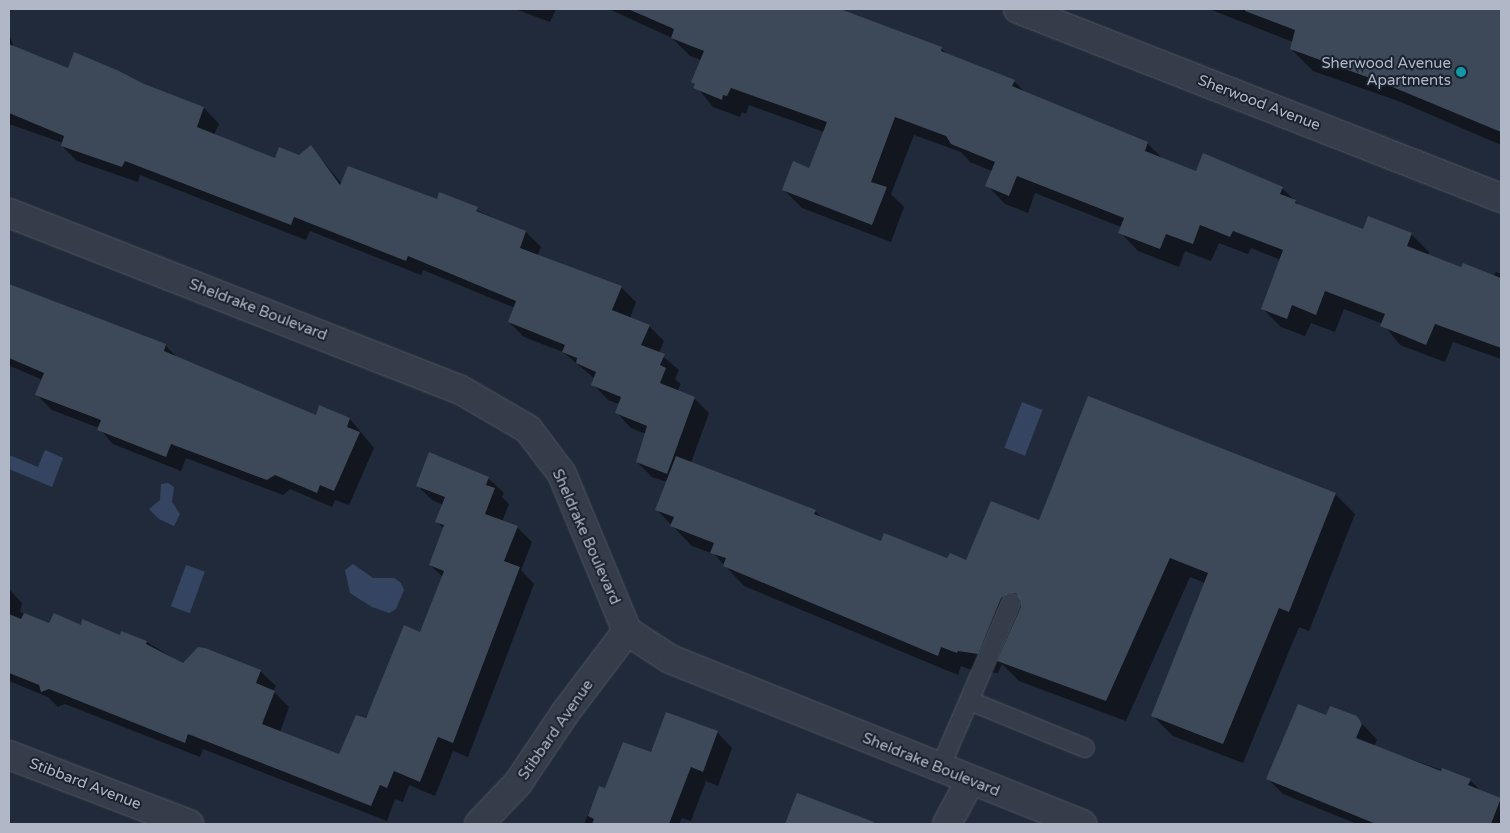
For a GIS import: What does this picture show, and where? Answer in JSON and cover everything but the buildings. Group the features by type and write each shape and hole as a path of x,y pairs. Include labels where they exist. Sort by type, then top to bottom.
{"street":[{"name":"Sherwood Avenue","path":"1018,9 1501,198"},
{"name":"Sheldrake Boulevard","path":"9,213 459,389 528,429 562,474 627,631 670,659 970,781 1082,824"},
{"name":"Stibbard Avenue","path":"479,824 518,783 565,713 627,631"},
{"name":"Stibbard Avenue","path":"9,755 189,824"},
{"path":"947,824 970,781"}],"lane":[{"path":"940,768 1011,603"},
{"path":"970,701 1085,748"}],"water":[{"path":"1022,402 1043,410 1025,456 1004,448"},
{"path":"45,450 63,458 52,487 9,469 9,455 38,467"},
{"path":"168,483 174,487 172,502 180,514 174,526 159,519 149,509 160,500 161,484"},
{"path":"353,564 373,578 394,578 401,583 404,590 396,609 389,613 372,607 350,593 345,570"},
{"path":"186,565 205,572 190,613 171,606"}],"place":[{"name":"Sherwood Avenue Apartments","path":"1461,72"}]}
